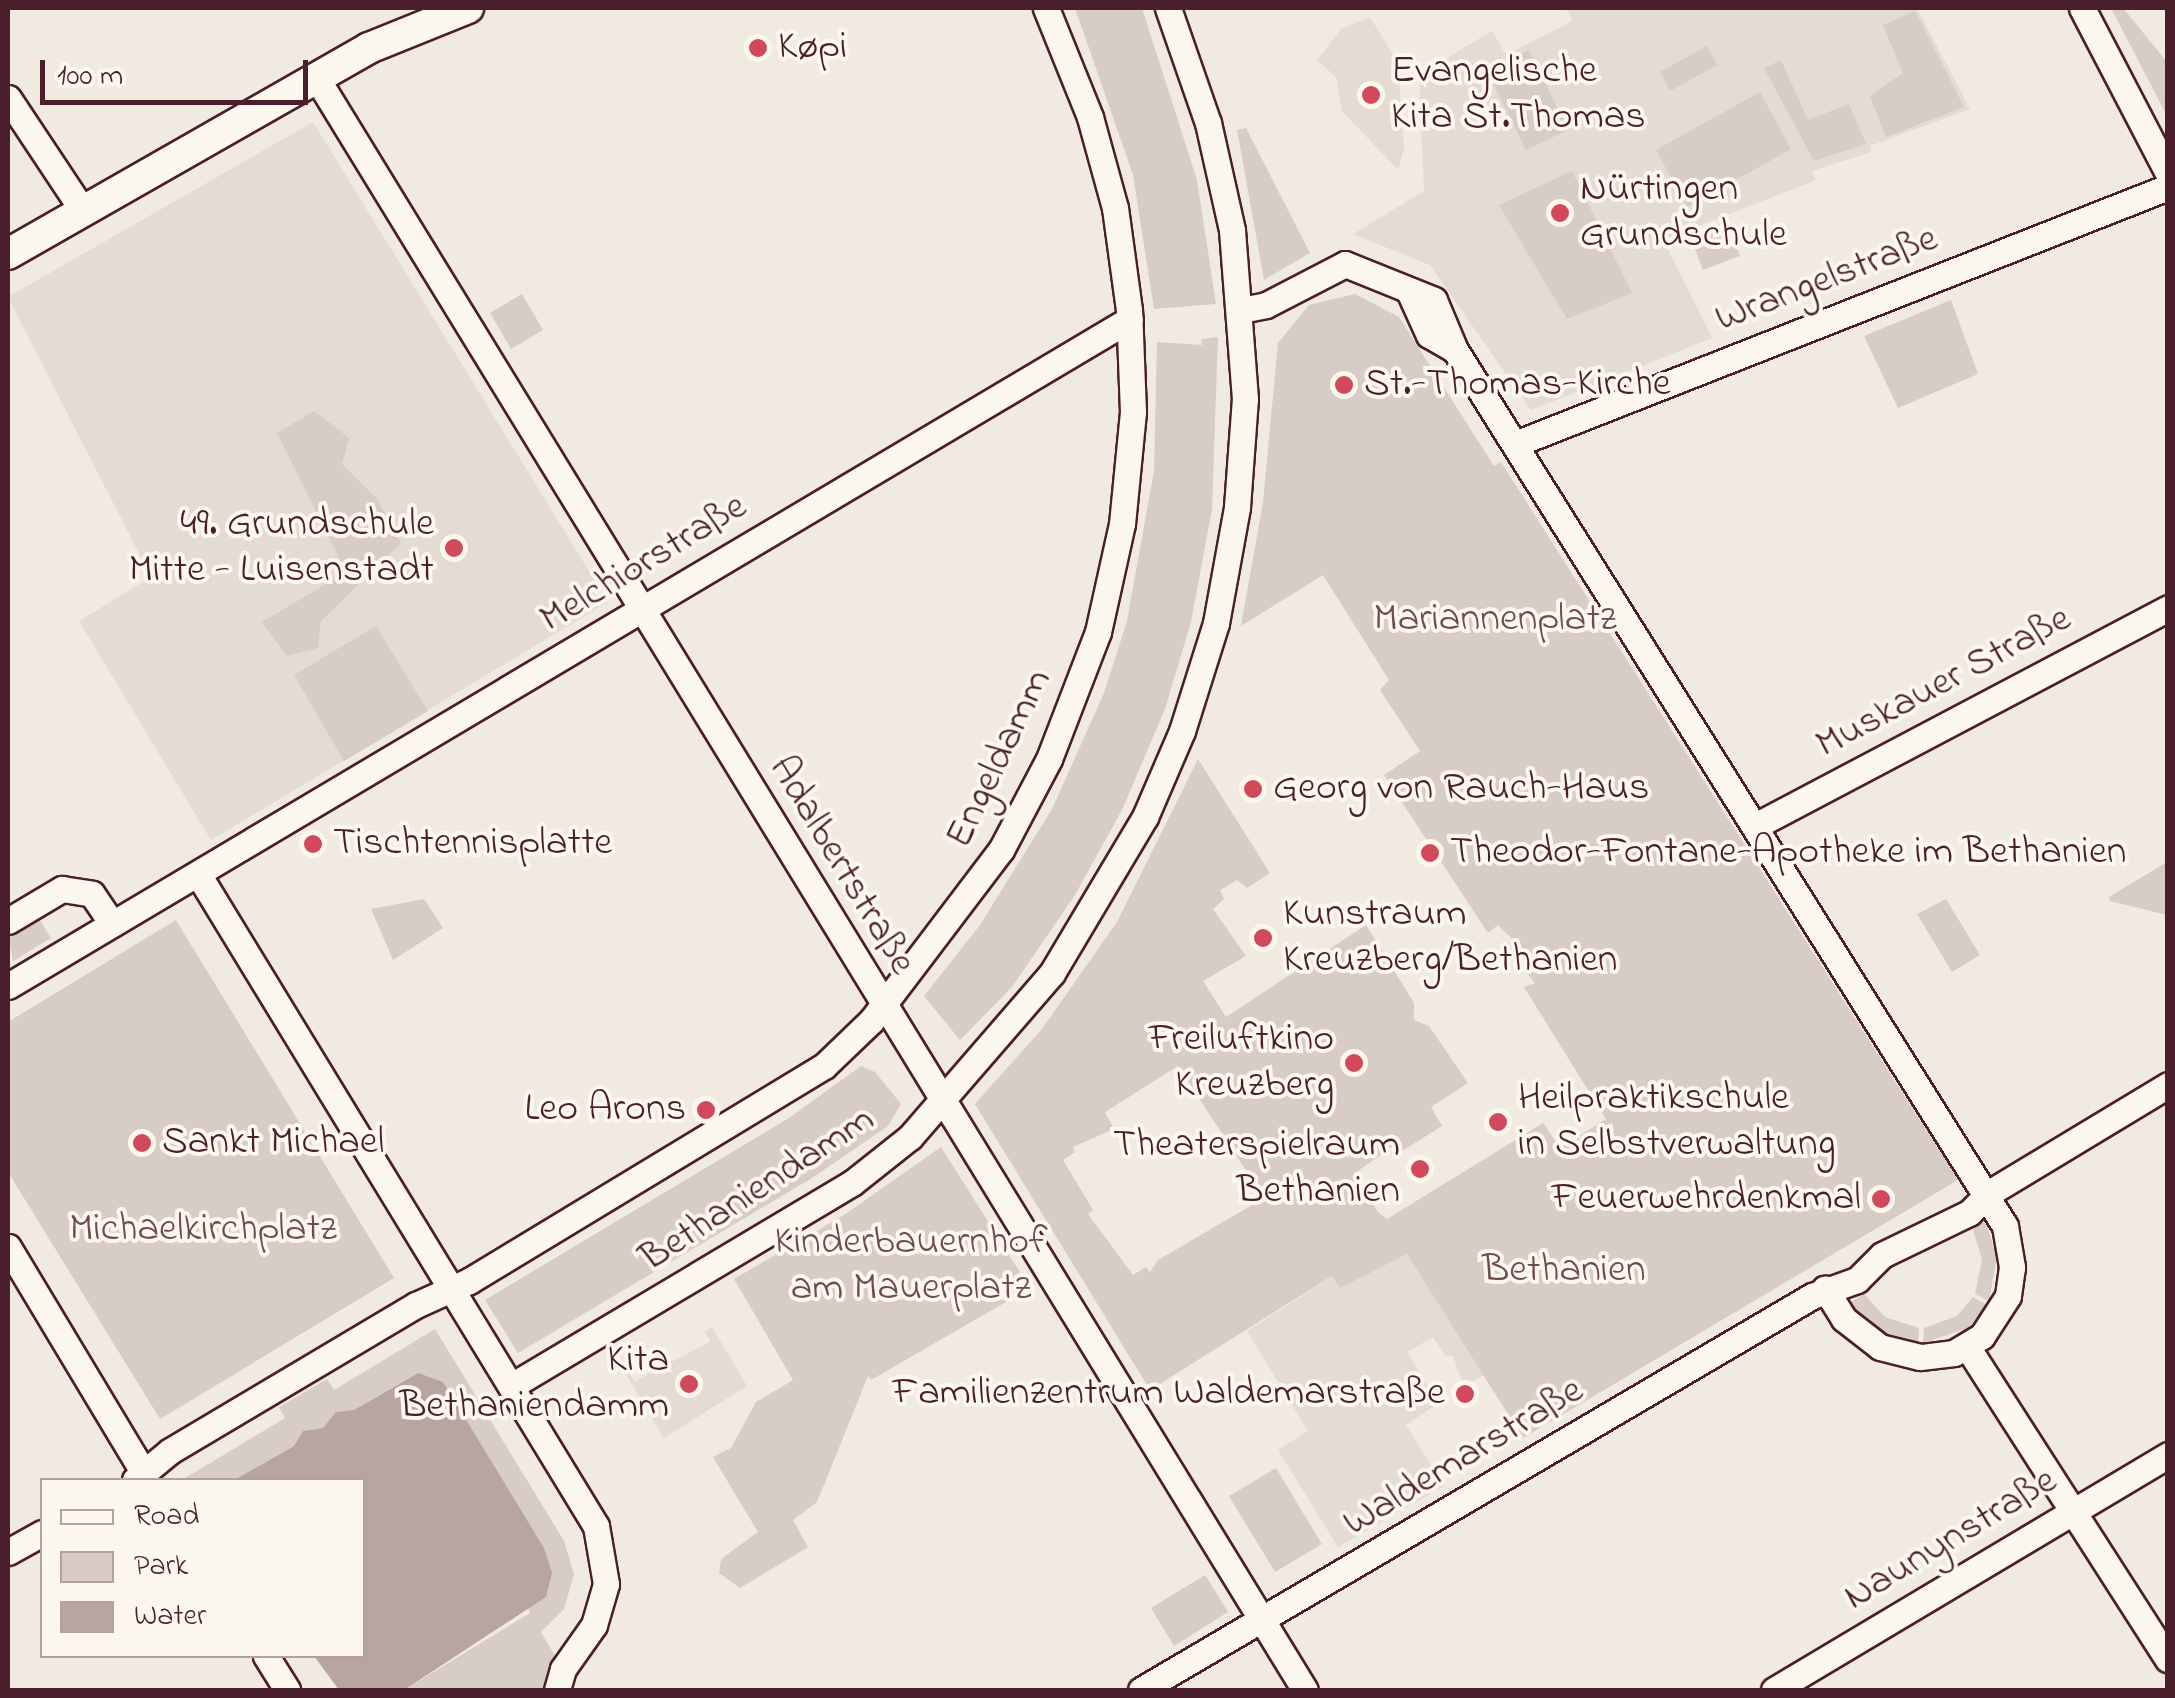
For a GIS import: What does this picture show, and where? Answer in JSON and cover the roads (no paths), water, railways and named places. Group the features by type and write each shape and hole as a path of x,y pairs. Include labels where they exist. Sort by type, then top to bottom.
{"main road":[{"path":"8,254 316,77 468,8"}],"street":[{"name":"Engeldamm","path":"447,1290 800,1083 882,1008 1001,850 1078,692 1122,524 1134,412 1130,318 1099,145 1046,8"},
{"name":"Bethaniendamm","path":"514,1385 852,1183 942,1104 1023,1011 1083,928 1130,848 1182,731 1216,623 1237,507 1245,398 1242,310 1222,177 1168,8"},
{"path":"2082,8 2168,173"},
{"name":"Adalbertstraße","path":"316,77 643,608 882,1008 1306,1690"},
{"path":"8,98 83,211"},
{"name":"Wrangelstraße","path":"1515,444 2168,187"},
{"path":"1242,310 1266,305 1345,264 1434,300 1455,350 1988,1193 2008,1237 2012,1278 2001,1310 1968,1348 1935,1356 1891,1352 1853,1328 1824,1289"},
{"name":"Melchiorstraße","path":"198,874 1130,318"},
{"name":"Muskauer Straße","path":"1756,826 2168,608"},
{"path":"8,986 198,874 447,1290 501,1377 514,1385 591,1515 605,1555 606,1584 594,1625 563,1669 557,1690"},
{"path":"9,918 62,889 92,894 112,924"},
{"name":"Waldemarstraße","path":"1141,1690 1824,1289 1857,1280 1882,1255 1918,1234 1969,1213 1988,1193 2168,1085"},
{"path":"8,1247 146,1478 170,1451 447,1290"},
{"path":"1968,1348 2168,1659"},
{"name":"Naunynstraße","path":"1774,1690 2168,1455"},
{"path":"8,1552 40,1534"},
{"path":"267,1658 288,1690"}],"water":[{"path":"418,1373 443,1382 544,1548 552,1573 546,1597 404,1690 339,1690 315,1658 365,1658 365,1478 238,1478 294,1446 303,1431 323,1428 336,1412 354,1410"}],"place":[{"name":"Køpi","path":"758,48"},
{"name":"Evangelische Kita St.Thomas","path":"1371,95"},
{"name":"Nürtingen Grundschule","path":"1560,213"},
{"name":"St.-Thomas-Kirche","path":"1344,385"},
{"name":"49. Grundschule Mitte - Luisenstadt","path":"454,548"},
{"name":"Georg von Rauch-Haus","path":"1253,789"},
{"name":"Tischtennisplatte","path":"313,844"},
{"name":"Theodor-Fontane-Apotheke im Bethanien","path":"1430,853"},
{"name":"Kunstraum Kreuzberg/Bethanien","path":"1263,938"},
{"name":"Freiluftkino Kreuzberg","path":"1354,1063"},
{"name":"Leo Arons","path":"706,1110"},
{"name":"Heilpraktikschule in Selbstverwaltung","path":"1498,1122"},
{"name":"Sankt Michael","path":"142,1143"},
{"name":"Theaterspielraum Bethanien","path":"1420,1169"},
{"name":"Feuerwehrdenkmal","path":"1881,1199"},
{"name":"Kita Bethaniendamm","path":"689,1384"},
{"name":"Familienzentrum Waldemarstraße","path":"1465,1394"}],"park label":[{"name":"Mariannenplatz","path":"1495,620"},
{"name":"Michaelkirchplatz","path":"203,1230"},
{"name":"Kinderbauernhof am Mauerplatz","path":"911,1266"},
{"name":"Bethanien","path":"1564,1271"}]}
